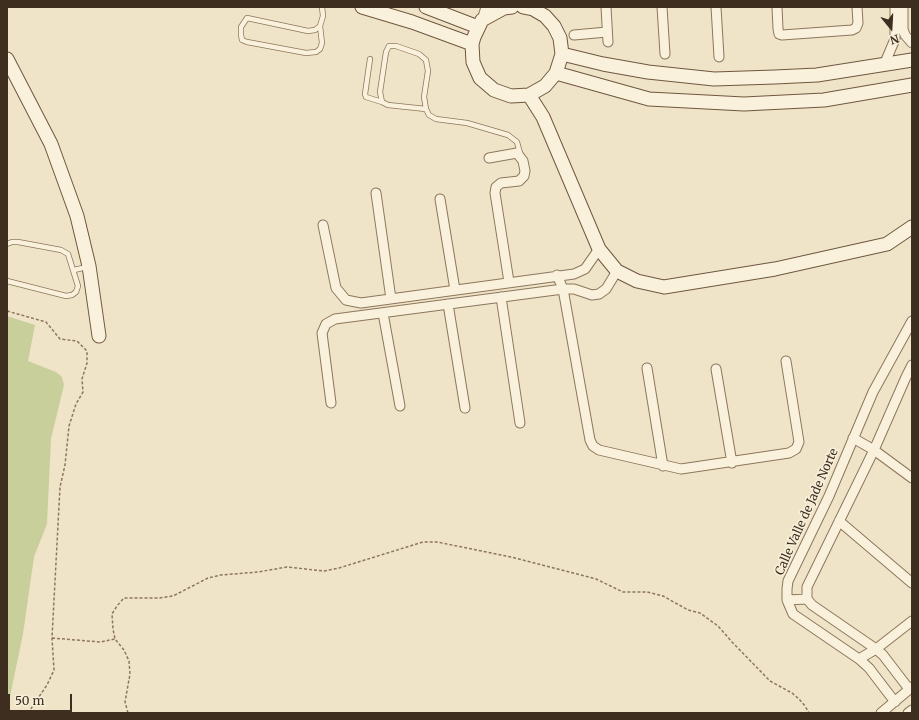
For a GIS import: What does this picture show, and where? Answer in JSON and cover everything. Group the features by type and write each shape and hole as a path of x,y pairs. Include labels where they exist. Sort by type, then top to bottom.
{"street":[{"path":"362,7 412,22 472,44"},
{"path":"426,7 480,23 504,8 512,7"},
{"path":"486,7 472,44 473,62 480,78 494,90 511,96 529,95 545,86 556,73 562,54 560,38 554,26 545,16 533,9 523,7"},
{"path":"606,7 608,42"},
{"path":"662,7 665,54"},
{"path":"716,7 719,57"},
{"path":"777,7 778,29 779,34 782,35 852,30 856,28 858,23 857,7"},
{"path":"884,65 895,39 895,7"},
{"path":"903,7 903,29 905,35 912,43"},
{"path":"574,35 607,32"},
{"path":"562,54 603,64 648,72 714,79 775,78 817,75 912,60"},
{"path":"7,59 51,144 77,216 89,266 99,336"},
{"path":"556,73 649,99 744,104 824,100 912,85"},
{"path":"529,95 543,117 599,249 617,271 637,282 664,286 776,269 887,244 912,227"},
{"path":"489,158 517,153 521,157 525,171 524,176 519,181 501,183 496,187 495,193 509,282"},
{"path":"376,193 392,299"},
{"path":"440,199 455,290"},
{"path":"323,225 336,288 346,300 361,303 574,274 585,269 599,249"},
{"path":"331,403 322,333 326,324 335,319 563,289 574,289 592,295 599,294 606,289 617,271"},
{"path":"558,275 563,289 590,440 593,446 599,450 681,469 732,463 789,453 796,449 799,442 786,361"},
{"path":"501,298 520,423"},
{"path":"448,304 465,408"},
{"path":"383,313 400,406"},
{"name":"Calle Valle de Jade Norte","path":"787,600 788,581 829,496 873,392 912,321"},
{"path":"881,713 911,688 883,655 876,649 812,605 807,598 807,587 909,379 912,365"},
{"path":"647,368 663,466"},
{"path":"716,369 732,463"},
{"path":"853,438 874,450 912,478"},
{"path":"839,521 912,583"},
{"path":"807,598 787,600 793,614 859,659 869,668 894,702"},
{"path":"859,659 876,649 912,621"},
{"path":"908,713 912,710"}],"lane":[{"path":"320,26 315,30 308,31 247,18 241,27 241,35 242,40 247,42 311,53 316,52 320,49 322,39 320,26 323,16 322,7"},
{"path":"382,102 380,92 386,52 389,46 396,46 419,54 426,60 428,71 424,97 429,116 436,119 467,122 508,135 517,142 521,157"},
{"path":"370,59 365,94 366,97 388,105 426,109"},
{"path":"7,244 18,242 61,250 68,254 78,286 76,292 72,295 66,296 7,281"},
{"path":"74,270 89,266"}],"path":[{"path":"7,312 46,322 60,339 77,341 87,351 87,363 82,379 83,392 76,404 69,426 60,487 52,638 54,670 47,685 28,713"},
{"path":"128,713 125,702 130,674 129,661 124,650 115,639 112,614 124,598 159,598 173,596 208,578 221,575 258,572 287,567 324,571 339,568 423,542 437,542 582,575 596,579 623,592 648,592 663,596 688,610 700,613 718,626 770,681 792,693 805,706 809,713"},
{"path":"52,638 100,642 115,639"}],"green space":[{"path":"7,316 35,325 28,361 56,372 62,377 64,385 51,439 47,524 34,557 23,634 7,711"}]}
